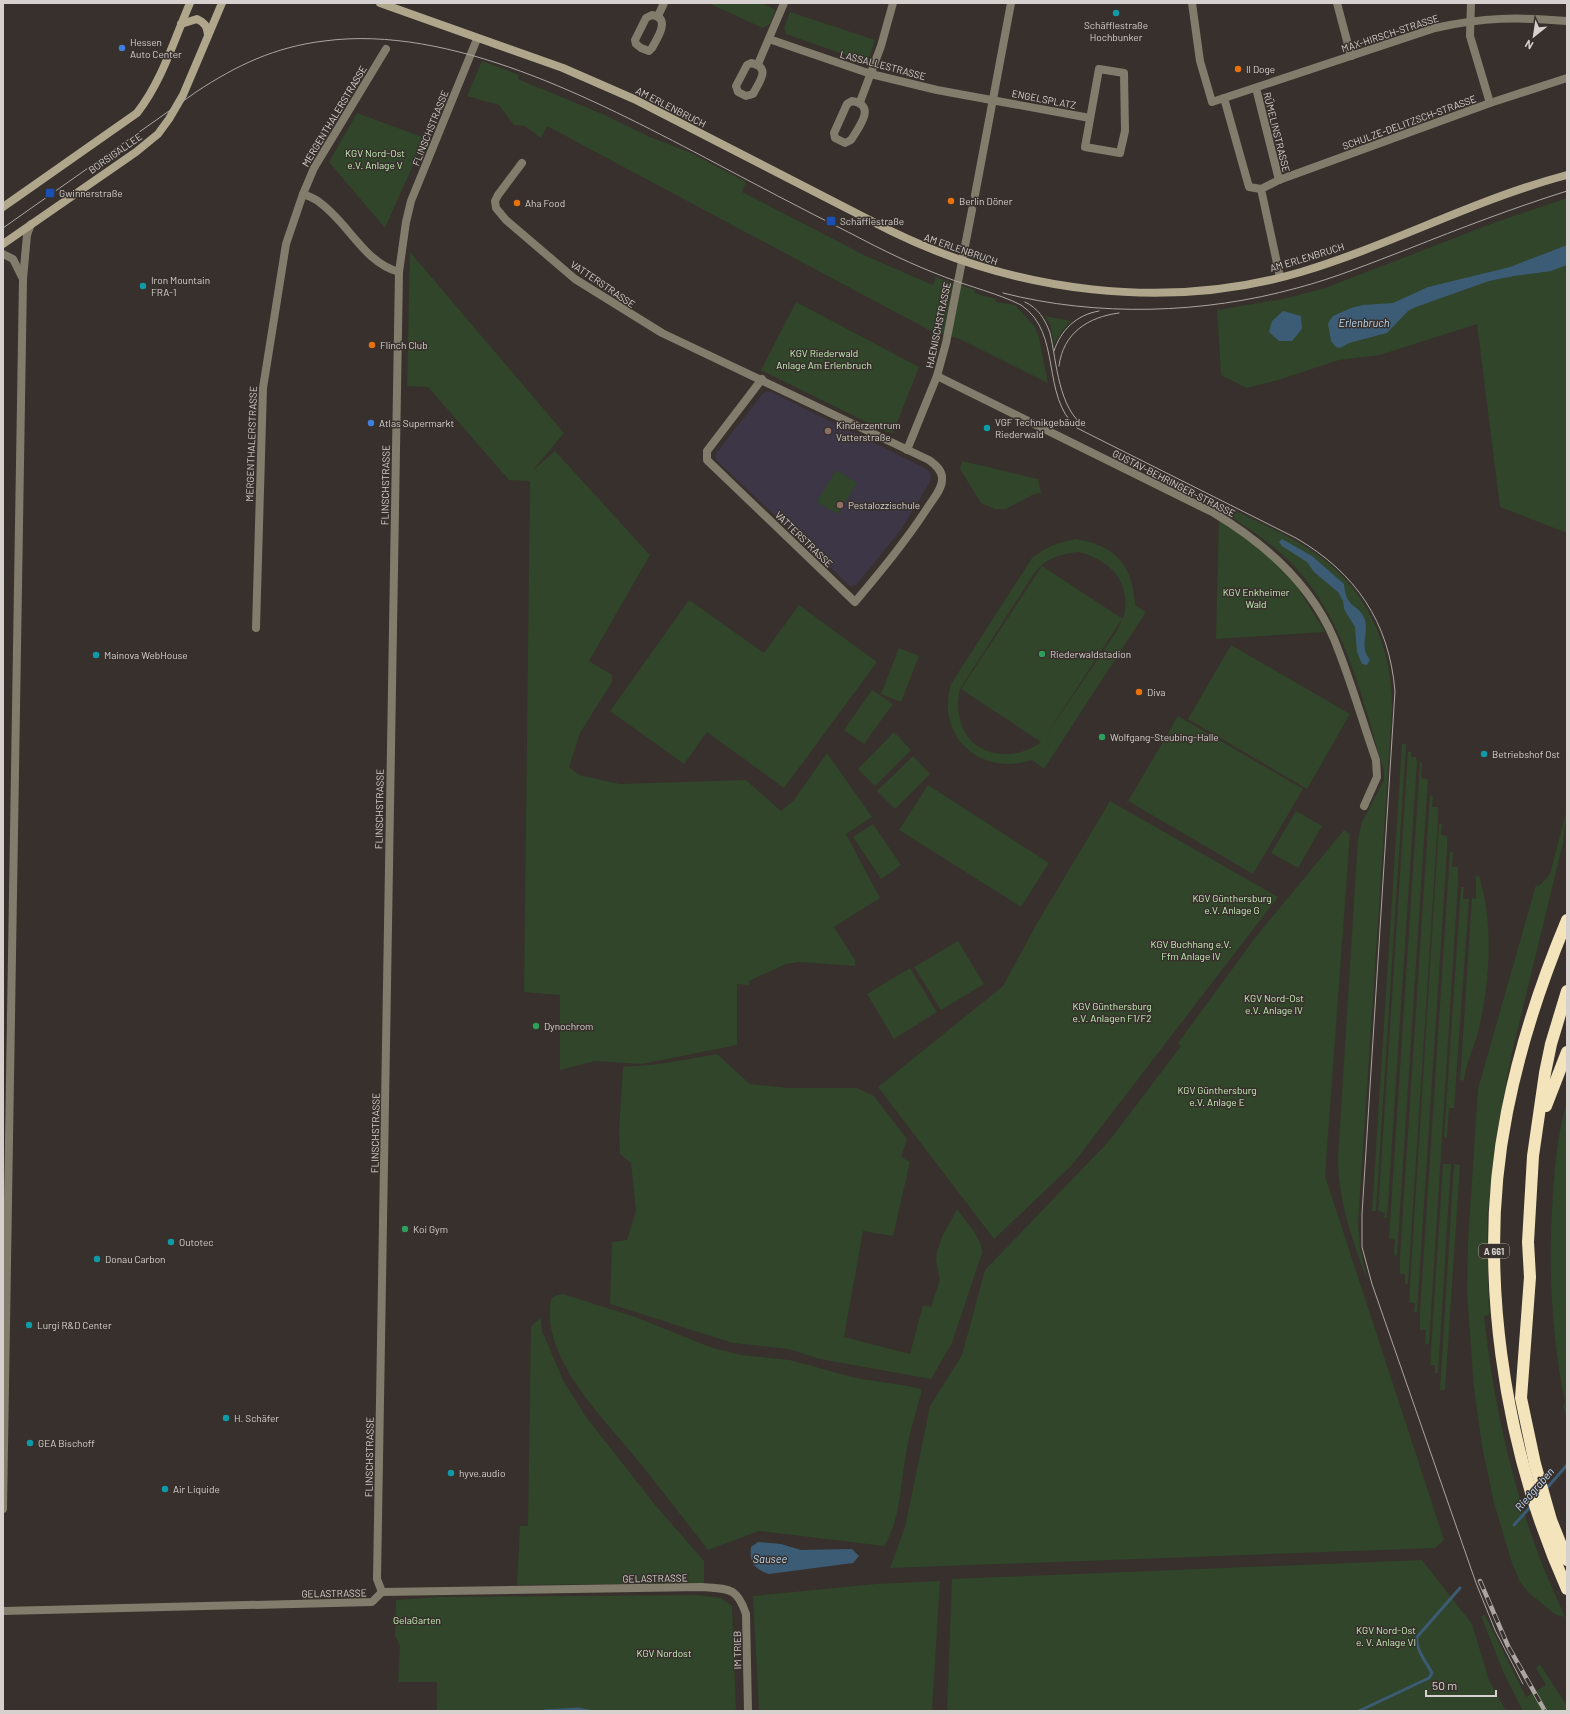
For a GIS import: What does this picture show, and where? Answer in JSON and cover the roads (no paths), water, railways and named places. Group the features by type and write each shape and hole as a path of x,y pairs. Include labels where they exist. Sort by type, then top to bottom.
{"highway":[{"name":"A 661","path":"1567,920 1537,999 1513,1082 1506,1114 1497,1187 1494,1256 1497,1321 1505,1376 1518,1418 1535,1464 1551,1520 1567,1560"},
{"name":"A 661","path":"1567,991 1551,1044 1533,1156 1528,1242 1530,1277 1518,1418 1523,1467 1539,1519 1567,1589"},
{"path":"1538,1126 1567,1052"}],"main road":[{"name":"BORSIGALLEE","path":"3,207 137,113 148,99 190,3"},
{"name":"BORSIGALLEE","path":"3,244 136,152 158,134 170,120 183,95 222,3"},
{"name":"AM ERLENBRUCH","path":"381,3 563,68 634,99 891,231 961,261 1007,275 1043,282 1124,292 1214,289 1280,277 1336,260 1525,188 1567,175"},
{"path":"181,24 197,19 203,22 207,28 208,36"}],"street":[{"path":"658,16 664,3"},
{"path":"758,64 784,3"},
{"path":"860,102 871,74 893,3"},
{"path":"975,195 1011,3"},
{"path":"1192,3 1200,61 1212,102 1224,98 1249,187 1261,190 1280,277"},
{"path":"1337,3 1351,56"},
{"path":"1471,3 1470,36 1490,103"},
{"name":"MAX-HIRSCH-STRASSE","path":"1224,98 1435,28 1470,20 1529,18 1567,21"},
{"name":"FLINSCHSTRASSE","path":"382,1592 377,1579 399,272 405,228 411,201 477,38"},
{"name":"LASSALLESTRASSE","path":"769,39 871,74 937,90 994,100"},
{"name":"MERGENTHALERSTRASSE","path":"256,628 263,388 286,244 303,194 318,159 386,49"},
{"path":"1099,69 1124,74 1125,131 1120,154 1085,147 1090,118 1099,69"},
{"name":"SCHULZE-DELITZSCH-STRASSE","path":"1261,190 1279,180 1490,103 1567,78"},
{"name":"RÜMELINSTRASSE","path":"1256,88 1279,180"},
{"name":"ENGELSPLATZ","path":"994,100 1090,118"},
{"path":"852,101 860,102 864,106 866,112 851,140 845,143 835,138 834,133 847,104 852,101"},
{"name":"VATTERSTRASSE","path":"522,162 498,195 495,201 496,208 506,220 550,259 591,291 662,333 762,380 929,460 938,467 942,476 941,486 908,539 855,602 707,460 707,450 762,380"},
{"path":"303,194 323,204 376,262 389,269 399,272"},
{"path":"961,261 972,210"},
{"path":"3,1509 23,279 27,235 31,224"},
{"path":"3,254 13,259 23,279"},
{"name":"HAENISCHSTRASSE","path":"908,450 937,376 946,343 961,261"},
{"name":"GUSTAV-BEHRINGER-STRASSE","path":"937,376 1214,513 1246,534 1276,559 1302,588 1334,639 1376,760 1377,777 1364,806"},
{"name":"GELASTRASSE","path":"3,1611 372,1602 382,1592 702,1587 734,1592"},
{"name":"IM TRIEB","path":"734,1592 742,1600 746,1614 748,1711"}],"water":[{"name":"Erlenbruch","path":"1567,245 1567,265 1551,271 1489,281 1416,307 1408,311 1387,333 1349,343 1340,348 1336,347 1331,341 1328,324 1330,320 1333,316 1351,308 1363,305 1393,303 1428,287 1510,267"},
{"path":"1283,311 1301,316 1302,329 1292,341 1279,341 1269,332 1272,321"},
{"path":"1282,539 1312,556 1344,584 1347,598 1365,620 1365,650 1370,660 1367,665 1362,664 1357,652 1355,627 1344,609 1343,601 1338,592 1314,572 1307,562 1282,546 1279,542"},
{"name":"Sausee","path":"758,1542 781,1544 801,1550 852,1549 859,1556 853,1563 769,1574 756,1567 752,1561 751,1547"}],"waterway":[{"name":"Riedgraben","path":"1546,1489 1567,1465"},
{"name":"Riedgraben","path":"1514,1525 1532,1505"},
{"name":"Riedgraben","path":"1359,1711 1429,1678 1432,1673 1422,1656 1418,1646 1417,1637 1460,1588"},
{"name":"Riedgraben","path":"544,1711 578,1709 589,1711"}],"tunnel":[{"path":"972,210 975,195"}],"tram line":[{"path":"3,228 211,82 226,73 273,53 289,48 324,41 372,39 422,44 471,55 521,71 616,112 796,206 898,257 954,281 1003,297 1021,305 1034,317 1042,332 1059,399 1066,415 1077,428 1296,538 1336,567 1366,602 1377,621 1391,666 1395,691 1362,1214 1362,1247 1372,1284 1476,1583 1495,1630 1523,1684"},
{"path":"1003,293 1039,301 1113,309 1187,307 1261,297 1339,275 1487,218 1567,191"},
{"path":"1025,302 1034,307 1046,323 1050,333 1057,371 1064,397 1069,409 1076,419 1085,427"},
{"path":"1054,351 1061,336 1070,325 1083,316 1099,311"},
{"path":"1059,366 1061,354 1066,344 1079,329 1097,318 1119,313"}],"railway":[{"path":"1480,1581 1508,1646 1545,1711"}],"place":[{"name":"Schäfflestraße Hochbunker","path":"1116,13"},
{"name":"Hessen Auto Center","path":"122,48"},
{"name":"Il Doge","path":"1238,69"},
{"name":"Gwinnerstraße","path":"50,193"},
{"name":"Berlin Döner","path":"951,201"},
{"name":"Aha Food","path":"517,203"},
{"name":"Schäfflestraße","path":"831,221"},
{"name":"Iron Mountain FRA-1","path":"143,286"},
{"name":"Flinch Club","path":"372,345"},
{"name":"Atlas Supermarkt","path":"371,423"},
{"name":"VGF Technikgebäude Riederwald","path":"987,428"},
{"name":"Kinderzentrum Vatterstraße","path":"828,431"},
{"name":"Pestalozzischule","path":"840,505"},
{"name":"Riederwaldstadion","path":"1042,654"},
{"name":"Mainova WebHouse","path":"96,655"},
{"name":"Diva","path":"1139,692"},
{"name":"Wolfgang-Steubing-Halle","path":"1102,737"},
{"name":"Betriebshof Ost","path":"1484,754"},
{"name":"Dynochrom","path":"536,1026"},
{"name":"Koi Gym","path":"405,1229"},
{"name":"Outotec","path":"171,1242"},
{"name":"Donau Carbon","path":"97,1259"},
{"name":"Lurgi R&D Center","path":"29,1325"},
{"name":"H. Schäfer","path":"226,1418"},
{"name":"GEA Bischoff","path":"30,1443"},
{"name":"hyve.audio","path":"451,1473"},
{"name":"Air Liquide","path":"165,1489"}],"park label":[{"name":"KGV Nord-Ost e.V. Anlage V","path":"375,158"},
{"name":"KGV Riederwald Anlage Am Erlenbruch","path":"824,358"},
{"name":"KGV Enkheimer Wald","path":"1256,598"},
{"name":"KGV Günthersburg e.V. Anlage G","path":"1232,904"},
{"name":"KGV Buchhang e.V. Ffm Anlage IV","path":"1191,950"},
{"name":"KGV Nord-Ost e.V. Anlage IV","path":"1274,1004"},
{"name":"KGV Günthersburg e.V. Anlagen F1/F2","path":"1112,1012"},
{"name":"KGV Günthersburg e.V. Anlage E","path":"1217,1096"},
{"name":"GelaGarten","path":"417,1620"},
{"name":"KGV Nord-Ost e. V. Anlage VI","path":"1386,1636"},
{"name":"KGV Nordost","path":"664,1653"}]}
